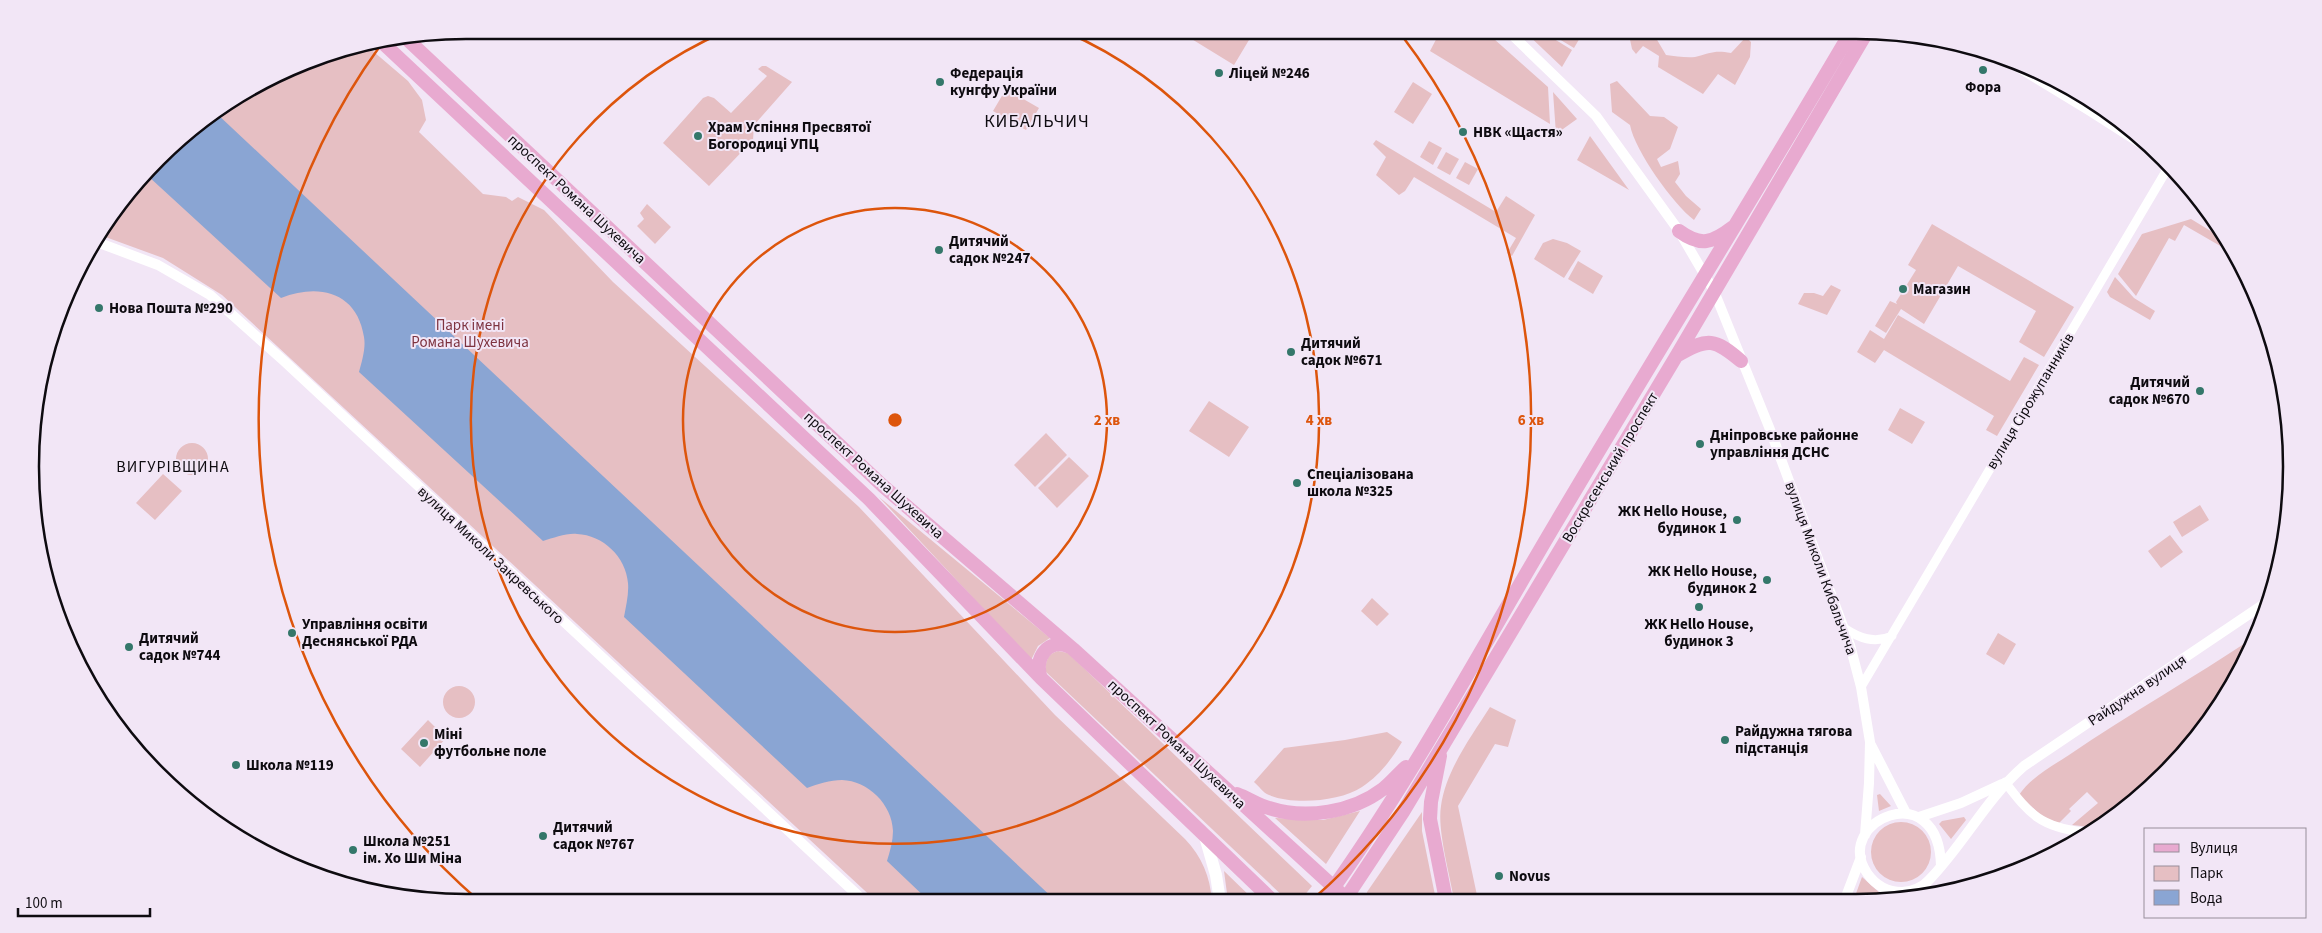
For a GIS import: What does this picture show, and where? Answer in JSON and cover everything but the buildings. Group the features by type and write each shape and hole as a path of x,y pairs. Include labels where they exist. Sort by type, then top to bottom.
{"main road":[{"name":"Воскресенський проспект","path":"1329,894 1426,747 1682,310 1738,224 1847,39"},
{"name":"Воскресенський проспект","path":"1350,894 1403,812 1677,355 1863,39"},
{"name":"проспект Романа Шухевича","path":"410,42 883,486 1073,649 1340,894"},
{"name":"проспект Романа Шухевича","path":"387,46 869,499 1041,678 1266,894"},
{"path":"1679,231 1695,241 1706,242 1722,235 1738,224"},
{"path":"1677,355 1695,344 1710,341 1726,347 1741,361"},
{"path":"1041,678 1038,664 1044,652 1055,644 1062,644 1073,649"},
{"path":"1443,744 1431,802 1430,820 1445,894"},
{"path":"1223,788 1269,808 1290,813 1333,811 1364,801 1384,788 1426,747"},
{"path":"1204,833 1216,875 1219,894"}],"street":[{"name":"вулиця Миколи Кибальчича","path":"1516,39 1596,116 1679,231 1714,291 1769,427 1850,645 1861,688 1870,742 1865,835"},
{"path":"2037,79 2123,133"},
{"name":"вулиця Сірожупанників","path":"1861,688 2166,172"},
{"name":"вулиця Миколи Закревського","path":"102,244 158,265 210,295 284,361 856,894"},
{"name":"Райдужна вулиця","path":"1941,866 2005,782 2024,766 2260,607"},
{"path":"1844,628 1864,639 1877,640 1892,636"},
{"name":"вулиця Миколи Кибальчича","path":"1870,742 1906,813"},
{"path":"2005,782 2017,799 2041,821 2061,830 2078,832"},
{"name":"Райдужна вулиця","path":"1919,817 1962,803 2005,782"},
{"path":"1847,894 1861,857 1865,835 1878,820 1886,815 1906,813 1919,817 1930,825 1937,837 1940,850 1941,866 1922,889"},
{"path":"1861,857 1868,875 1882,888 1897,892"},
{"path":"1908,891 1929,881"}],"green space":[{"path":"1192,39 1250,39 1234,65"},
{"path":"1436,39 1494,39 1548,87 1550,124 1430,51"},
{"path":"1532,39 1554,39 1572,50 1562,67"},
{"path":"1559,39 1579,39 1574,48"},
{"path":"1630,39 1657,39 1666,55 1695,57 1716,52 1731,53 1744,39 1748,39 1751,42 1750,57 1735,85 1718,74 1703,94 1658,67 1659,56 1643,46 1636,54 1632,49"},
{"name":"Парк імені Романа Шухевича","path":"371,50 408,81 422,100 426,120 419,132 483,194 506,197 512,201 518,197 544,210 613,282 859,507 1055,715 1185,839 1204,867 1211,894 868,894 222,295 163,258 106,237 127,206 164,164 206,127 253,96 303,71 329,61"},
{"path":"766,66 792,82 754,125 753,140 709,186 663,143 703,98 708,96 714,98 731,113 767,76 758,69"},
{"path":"1617,81 1650,116 1664,117 1678,127 1670,149 1657,159 1661,167 1678,161 1680,174 1675,182 1686,196 1701,209 1694,220 1676,202 1656,176 1639,149 1630,125 1612,112 1610,84"},
{"path":"1413,82 1432,94 1413,124 1394,112"},
{"path":"1006,89 1039,108 1026,130 993,111"},
{"path":"1553,92 1577,119 1556,134"},
{"path":"1590,136 1629,190 1577,160"},
{"path":"1376,140 1496,212 1506,196 1535,215 1512,256 1507,253 1516,238 1414,177 1405,191 1399,195 1376,175 1386,157 1373,144"},
{"path":"1429,141 1442,148 1433,165 1420,157"},
{"path":"1446,152 1459,159 1450,175 1437,168"},
{"path":"1465,162 1478,169 1469,185 1456,178"},
{"path":"647,204 671,227 655,244 637,226 644,219 640,213"},
{"path":"2191,219 2213,233 2222,247 2184,225 2175,241 2169,238 2136,296 2118,274 2142,234"},
{"path":"1932,224 2074,307 2044,357 2019,342 2036,311 1958,266 1924,324 1901,309 1886,333 1875,326 1890,301 1897,304 1896,302 1916,270 1908,265"},
{"path":"1553,239 1567,243 1581,251 1564,278 1534,259 1543,243"},
{"path":"1578,261 1603,276 1593,294 1568,279"},
{"path":"2115,277 2134,298 2155,311 2150,320 2110,297 2107,292"},
{"path":"1831,285 1841,290 1827,315 1798,304 1804,293 1814,293 1823,296"},
{"path":"1898,315 2010,381 2024,357 2039,365 1997,436 1986,430 1994,416 1884,350 1875,363 1857,352 1870,330 1884,339"},
{"path":"1209,401 1249,427 1229,457 1189,431"},
{"path":"1900,408 1925,422 1912,444 1888,430"},
{"path":"1046,433 1067,455 1035,487 1014,465"},
{"path":"192,443 198,444 203,448 207,453 207,465 203,470 198,474 192,475 186,474 181,470 177,465 176,459 177,453 181,448 186,444"},
{"path":"1069,457 1089,476 1057,508 1038,488"},
{"path":"163,474 182,491 155,520 136,503"},
{"path":"879,497 1050,638 1038,646 1031,660"},
{"path":"2200,505 2209,520 2182,537 2173,522"},
{"path":"2170,535 2183,552 2161,568 2148,551"},
{"path":"1372,598 1389,614 1377,626 1361,611"},
{"path":"1998,633 2016,644 2004,665 1986,654"},
{"path":"2245,643 2211,704 2177,749 2138,788 2093,822 2086,826 2072,825 2098,803 2087,792 2069,809 2071,811 2059,823 2044,818 2019,795 2029,783 2049,768"},
{"path":"1058,651 1068,653 1312,886 1306,894 1281,894 1046,672 1046,665 1051,654"},
{"path":"459,686 465,687 470,691 474,696 474,708 470,713 465,717 459,718 453,717 448,713 444,708 443,702 444,696 448,691 453,687"},
{"path":"1490,707 1516,720 1508,747 1495,744 1458,806 1477,894 1453,894 1442,840 1440,816 1448,780 1467,742"},
{"name":"Міні футбольне поле","path":"428,720 446,738 420,767 401,749"},
{"path":"1387,732 1402,742 1380,772 1362,787 1352,792 1329,799 1290,800 1267,794 1254,782 1284,748"},
{"path":"1880,794 1891,806 1879,811 1877,795"},
{"path":"1360,811 1326,864 1275,818 1323,820"},
{"path":"1422,812 1422,831 1435,894 1367,894"},
{"path":"1964,817 1966,820 1951,839 1939,824 1942,821"},
{"path":"1901,822 1917,827 1922,831 1926,836 1931,852 1926,868 1922,873 1917,877 1901,882 1885,877 1880,873 1876,868 1871,852 1876,836 1880,831 1885,827"},
{"path":"1224,871 1248,894 1227,894"},
{"path":"1862,877 1880,893 1856,894"}],"water":[{"path":"220,117 1049,894 922,894 887,861 893,831 892,821 883,803 877,796 869,789 852,781 829,781 807,788 624,617 628,583 623,565 612,549 596,538 587,535 564,535 543,541 359,372 364,350 364,337 360,322 345,301 334,295 309,291 281,298 150,178 184,145"}],"place":[{"name":"Фора","path":"1983,70"},
{"name":"Ліцей №246","path":"1219,73"},
{"name":"Федерація кунгфу України","path":"940,82"},
{"name":"НВК «Щастя»","path":"1463,132"},
{"name":"Храм Успіння Пресвятої Богородиці УПЦ","path":"698,136"},
{"name":"Дитячий садок №247","path":"939,250"},
{"name":"Магазин","path":"1903,289"},
{"name":"Нова Пошта №290","path":"99,308"},
{"name":"Дитячий садок №671","path":"1291,352"},
{"name":"Дитячий садок №670","path":"2200,391"},
{"name":"Дніпровське районне управління ДСНС","path":"1700,444"},
{"name":"Спеціалізована школа №325","path":"1297,483"},
{"name":"ЖК Hello House, будинок 1","path":"1737,520"},
{"name":"ЖК Hello House, будинок 2","path":"1767,580"},
{"name":"ЖК Hello House, будинок 3","path":"1699,607"},
{"name":"Управління освіти Деснянської РДА","path":"292,633"},
{"name":"Дитячий садок №744","path":"129,647"},
{"name":"Райдужна тягова пiдстанцiя","path":"1725,740"},
{"name":"Міні футбольне поле","path":"424,743"},
{"name":"Школа №119","path":"236,765"},
{"name":"Дитячий садок №767","path":"543,836"},
{"name":"Школа №251 ім. Хо Ши Міна","path":"353,850"},
{"name":"Novus","path":"1499,876"}],"district":[{"name":"КИБАЛЬЧИЧ","path":"1037,121"},
{"name":"ВИГУРІВЩИНА","path":"173,466"}]}
